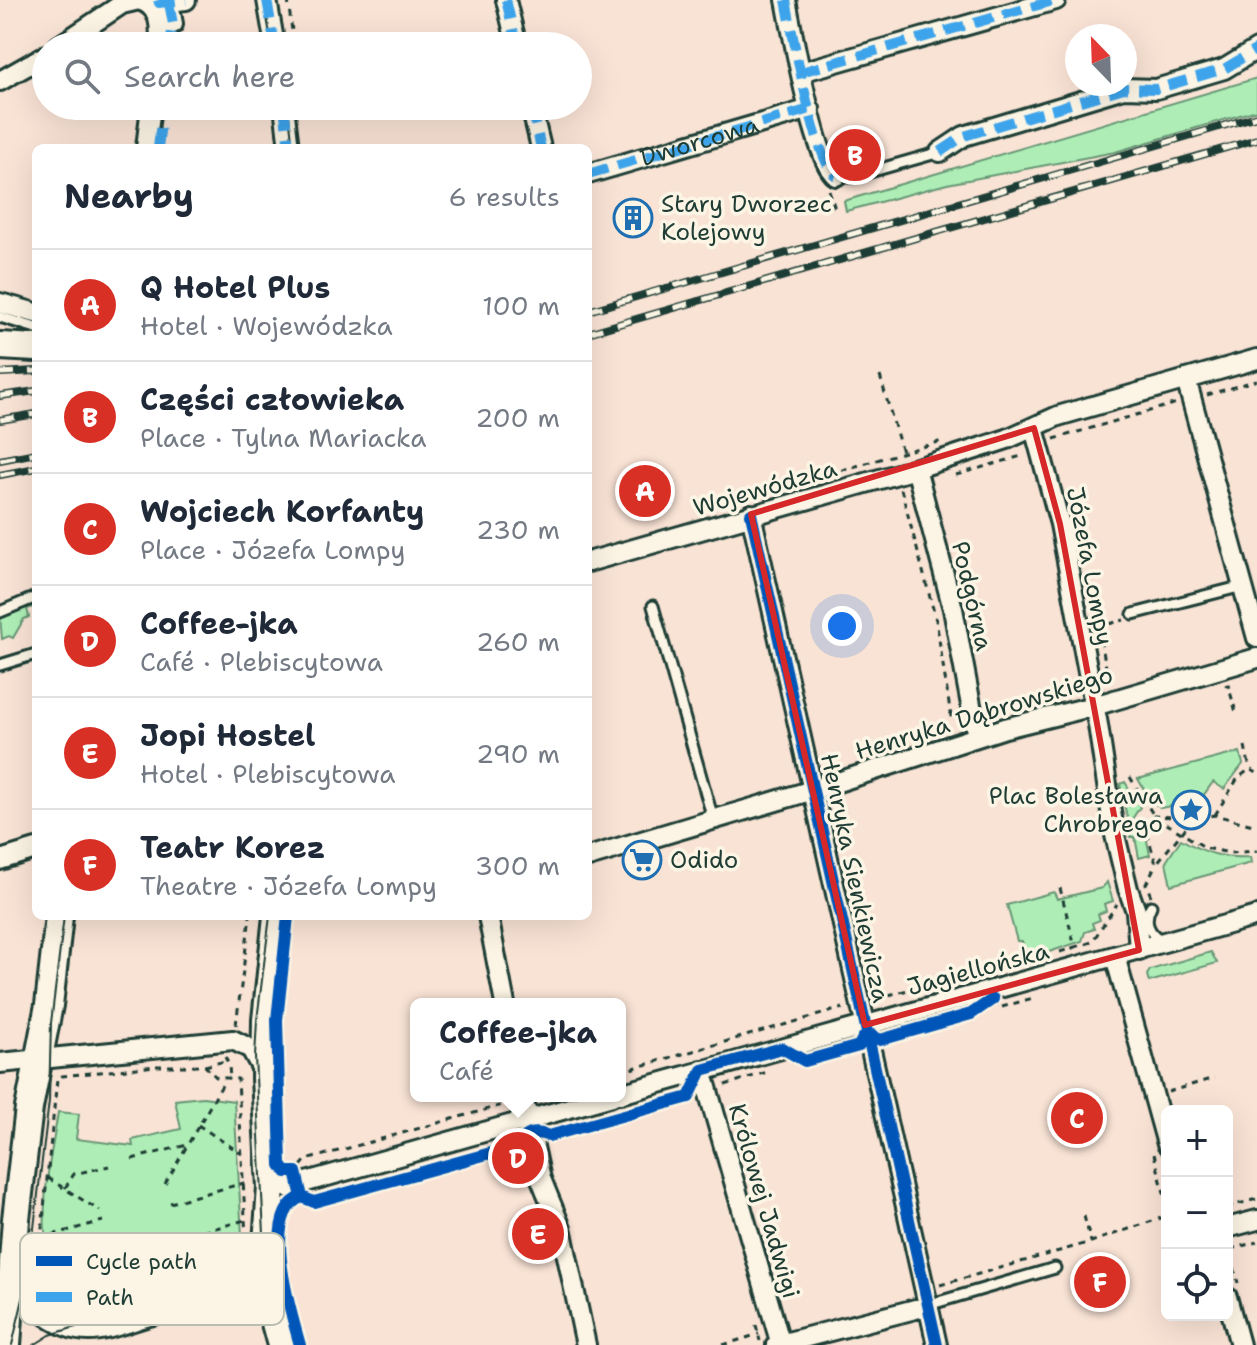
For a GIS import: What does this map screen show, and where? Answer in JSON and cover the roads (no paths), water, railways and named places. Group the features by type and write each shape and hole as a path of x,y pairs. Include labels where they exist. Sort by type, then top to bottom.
{"street":[{"path":"267,0 273,32"},
{"path":"506,0 514,32"},
{"path":"786,0 810,109 831,179"},
{"path":"80,32 127,1 146,2 168,11 163,32"},
{"path":"801,72 1047,1"},
{"path":"940,152 964,136 1124,88 1156,89 1224,69 1257,49"},
{"path":"0,81 32,63"},
{"name":"Dworcowa","path":"592,173 810,109"},
{"path":"146,144 149,120"},
{"path":"286,120 289,144"},
{"path":"534,120 540,144"},
{"path":"0,303 32,312"},
{"path":"5,340 32,347"},
{"name":"Wojewódzka","path":"592,561 751,514 917,473 1058,416 1257,359"},
{"path":"1186,379 1257,638"},
{"name":"Józefa Lompy","path":"1034,428 1060,524 1114,831 1128,889 1148,907 1139,950"},
{"name":"Podgórna","path":"917,473 953,609 977,737"},
{"name":"Henryka Sienkiewicza","path":"751,514 813,790 872,1023 937,1345"},
{"name":"Henryka Dąbrowskiego","path":"592,856 977,737 1257,658"},
{"path":"0,860 32,850"},
{"name":"Jagiellońska","path":"626,1092 1257,916"},
{"path":"7,1345 6,1271 16,1219 29,1108 49,1005 59,920"},
{"path":"268,1233 271,1187 264,1074 268,994 277,920"},
{"path":"489,920 504,998"},
{"path":"1115,956 1161,1122"},
{"path":"0,1063 233,1040 245,1044 264,1074"},
{"name":"Królowej Jadwigi","path":"702,1070 779,1345"},
{"path":"516,1102 528,1120 541,1179 561,1228 586,1345"},
{"path":"271,1187 299,1184 591,1102"},
{"path":"1233,1226 1257,1220"},
{"path":"779,1345 927,1306"},
{"path":"1233,1319 1240,1345"},
{"path":"276,1325 281,1345"}],"lane":[{"path":"831,179 852,177 940,152"},
{"path":"0,317 32,327"},
{"path":"5,340 32,341"},
{"path":"1133,614 1243,586"},
{"path":"0,612 32,599"},
{"path":"653,606 713,819"},
{"path":"0,665 32,655"},
{"path":"1148,907 1148,927 1159,940 1166,942"},
{"path":"927,1306 1055,1268"}],"tram line":[{"path":"264,0 270,32"},
{"path":"290,120 293,144"},
{"path":"33,1233 49,1101 51,1023 64,920"},
{"path":"264,1233 255,1057 270,920"},
{"path":"34,1228 34,1233"},
{"path":"12,1345 20,1312"},
{"path":"34,1345 50,1335 82,1325"}],"railway":[{"path":"592,310 1257,116"},
{"path":"592,332 1257,139"},
{"path":"0,373 32,371"},
{"path":"0,396 32,392"},
{"path":"0,420 32,415"},
{"path":"0,460 32,454"},
{"path":"0,475 32,469"}],"place":[{"name":"Części człowieka","path":"855,155"},
{"name":"Stary Dworzec Kolejowy","path":"633,218"},
{"name":"Q Hotel Plus","path":"645,491"},
{"name":"Plac Bolesława Chrobrego","path":"1191,810"},
{"name":"Odido","path":"642,860"},
{"name":"Wojciech Korfanty","path":"1077,1118"},
{"name":"Coffee-jka","path":"518,1158"},
{"name":"Jopi Hostel","path":"538,1234"},
{"name":"Teatr Korez","path":"1100,1282"}]}
